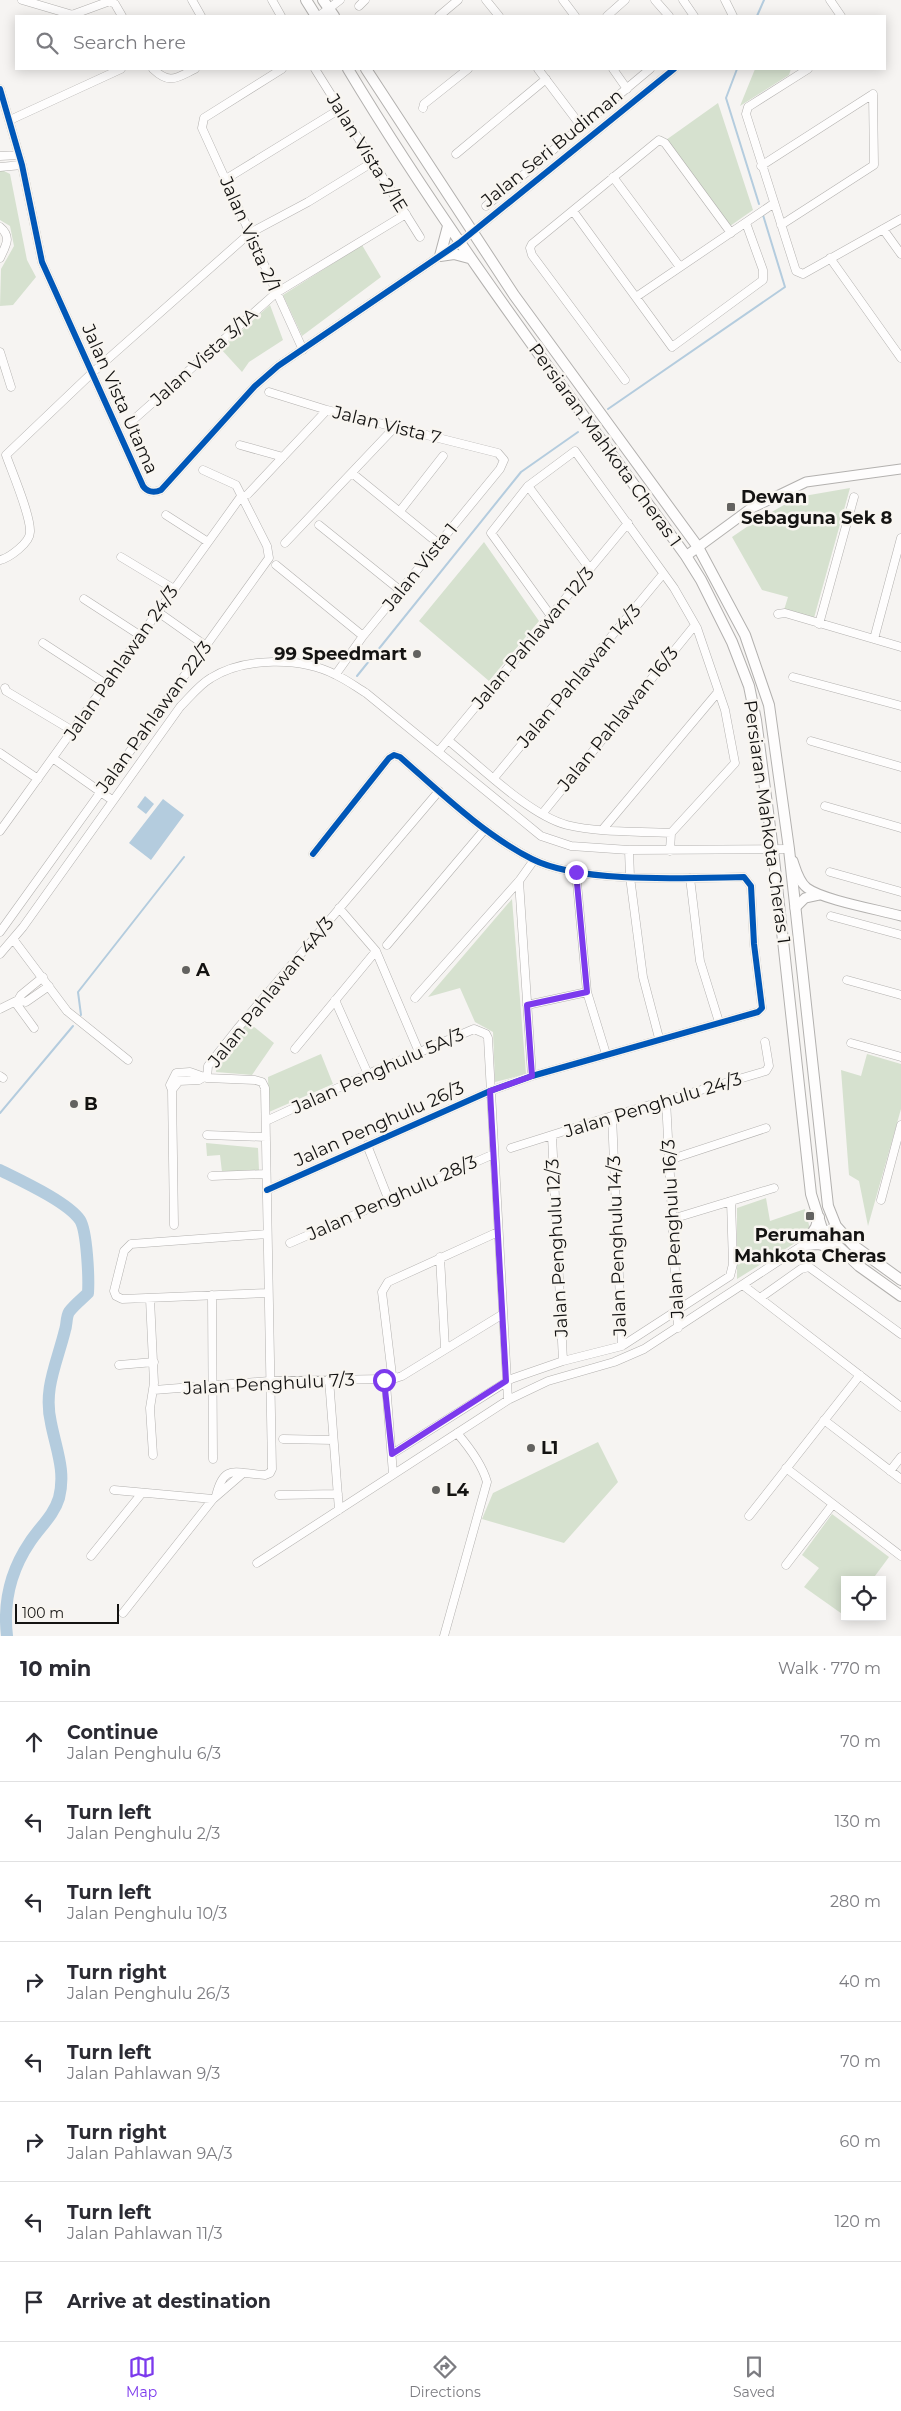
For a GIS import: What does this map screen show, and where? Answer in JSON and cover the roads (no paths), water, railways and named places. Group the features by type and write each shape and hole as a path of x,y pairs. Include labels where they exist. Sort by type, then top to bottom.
{"main road":[{"path":"306,0 317,15"},
{"name":"Persiaran Mahkota Cheras 1","path":"349,70 469,258 686,556 701,580 732,642 749,686 756,720 773,850 811,1194 824,1232 845,1252 901,1296"},
{"name":"Persiaran Mahkota Cheras 1","path":"367,70 514,295 698,547 745,635 769,705 796,908 828,1206 836,1226 853,1245 901,1280"},
{"path":"448,226 440,256 454,254 469,258"},
{"path":"805,1245 816,1227 819,1217"},
{"path":"805,1245 828,1245 845,1252"}],"street":[{"path":"22,0 71,15 110,0 115,4 121,15"},
{"path":"192,0 200,15"},
{"path":"272,0 280,15"},
{"path":"329,8 340,0"},
{"path":"440,15 458,0"},
{"path":"486,0 498,15"},
{"path":"563,0 574,15"},
{"path":"608,15 625,0"},
{"path":"655,0 668,15"},
{"path":"684,0 693,15"},
{"path":"725,0 732,15"},
{"path":"830,0 840,15"},
{"path":"10,120 119,70"},
{"path":"156,72 167,79 174,80 193,70"},
{"name":"Jalan Vista 2/1","path":"280,70 204,118 202,128 302,350"},
{"name":"Jalan Vista 2/1E","path":"316,70 420,237"},
{"path":"423,108 424,104 467,70"},
{"path":"539,70 581,126"},
{"path":"613,70 627,89"},
{"path":"486,206 649,70"},
{"name":"Jalan Seri Budiman","path":"472,232 673,70"},
{"path":"804,70 748,107 746,114 773,204 799,273 804,274 901,219"},
{"path":"456,154 546,80"},
{"name":"Jalan Vista Utama","path":"0,89 22,165 42,262 143,486 148,491 158,491 183,468 255,386 278,366 459,243 472,232"},
{"path":"761,166 874,94 874,165 781,225"},
{"path":"226,179 340,110"},
{"path":"625,380 532,255 530,248 535,241 656,141 665,143 731,233"},
{"path":"0,156 19,155"},
{"path":"0,560 5,559 26,541 30,533 27,516 6,455 92,373 250,233 308,202 373,162"},
{"path":"0,166 22,165"},
{"path":"613,176 680,267"},
{"path":"636,297 773,204"},
{"path":"573,211 672,347 763,280 763,270 746,223"},
{"name":"Jalan Vista 3/1A","path":"132,421 276,293 406,214"},
{"path":"0,226 9,239 0,258"},
{"path":"883,229 901,254"},
{"path":"830,258 901,358"},
{"path":"0,352 11,387"},
{"name":"Jalan Vista 7","path":"268,392 326,410 498,453 504,460"},
{"name":"Jalan Pahlawan 24/3","path":"2,826 54,759 174,589 245,494 283,457 326,410"},
{"path":"285,544 394,428"},
{"path":"240,445 283,457"},
{"path":"552,616 491,533 528,486 575,451 674,588 695,625 725,710 735,763 671,833 670,851"},
{"path":"400,511 443,456"},
{"name":"Jalan Vista 1","path":"336,674 363,636 500,469 504,460"},
{"path":"686,556 750,509 806,482 901,469"},
{"path":"203,470 236,486 245,494"},
{"path":"352,473 439,544"},
{"path":"528,486 590,569"},
{"name":"Jalan Pahlawan 22/3","path":"0,932 269,558 267,546 245,494"},
{"path":"819,624 854,497"},
{"path":"166,515 208,542"},
{"name":"Jalan Pahlawan 12/3","path":"438,752 628,524"},
{"path":"319,525 401,591"},
{"path":"874,639 901,538"},
{"path":"121,557 174,589"},
{"path":"276,565 363,636"},
{"name":"Jalan Pahlawan 14/3","path":"494,778 663,574"},
{"path":"84,599 141,636"},
{"path":"158,612 206,646"},
{"path":"778,614 785,613 901,647"},
{"name":"Jalan Pahlawan 16/3","path":"542,814 695,625"},
{"path":"43,643 106,684"},
{"path":"0,954 180,707 210,678 226,670 267,661 310,666 336,674 366,693 541,836 572,846 629,850 789,849 801,882 807,888 820,895 901,916"},
{"path":"793,677 901,706"},
{"path":"4,688 73,730"},
{"path":"603,829 718,692"},
{"path":"449,741 542,814 567,825 671,833"},
{"path":"811,741 901,767"},
{"path":"0,753 38,779"},
{"path":"313,854 394,755 400,757 485,830 534,860 576,872 630,877 690,878 700,961 719,1022"},
{"path":"54,759 112,800"},
{"name":"Jalan Pahlawan 4A/3","path":"205,1077 208,1066 439,791"},
{"path":"825,806 901,828"},
{"path":"387,945 485,830"},
{"path":"629,850 630,877 643,977 659,1038"},
{"path":"415,998 518,881 534,860"},
{"path":"576,872 587,992 606,1054"},
{"path":"830,872 901,892"},
{"name":"Jalan Penghulu 26/3","path":"267,1190 490,1091 532,1076 659,1038 758,1012 762,1008 754,944 751,886 748,880 744,878 690,878"},
{"path":"518,881 532,1076"},
{"path":"796,908 805,898 820,895"},
{"path":"339,908 376,952 419,1052"},
{"path":"831,916 901,935"},
{"path":"13,938 74,1018 128,1060"},
{"path":"295,1049 376,952"},
{"path":"0,1009 16,1001 43,977"},
{"path":"847,980 901,995"},
{"path":"16,1001 26,1002 49,986"},
{"path":"527,1005 587,992"},
{"path":"335,1000 368,1074"},
{"path":"16,1001 34,1028"},
{"name":"Jalan Penghulu 5A/3","path":"266,1121 368,1074 474,1029 486,1034 488,1038 490,1091"},
{"name":"Jalan Penghulu 24/3","path":"511,1148 766,1071 769,1066 765,1042"},
{"path":"851,1043 901,1057"},
{"path":"123,1613 214,1497 223,1476 228,1472 242,1474 270,1473 272,1469 266,1121 265,1088 262,1082 205,1077 199,1080 179,1081 172,1090 174,1225"},
{"path":"490,1091 500,1315 508,1400"},
{"name":"Jalan Penghulu 16/3","path":"666,1100 678,1328"},
{"name":"Jalan Penghulu 14/3","path":"612,1116 622,1346"},
{"path":"881,1200 901,1125"},
{"path":"669,1160 766,1128"},
{"path":"207,1135 266,1137"},
{"name":"Jalan Penghulu 12/3","path":"552,1136 563,1361"},
{"path":"367,1145 388,1198"},
{"name":"Jalan Penghulu 28/3","path":"290,1243 388,1198 494,1154"},
{"path":"212,1176 266,1174"},
{"path":"672,1219 774,1188"},
{"path":"394,1474 392,1454 506,1381 563,1361 622,1346 730,1276 733,1264 731,1201"},
{"path":"258,1563 508,1400 548,1381 614,1362 644,1349 836,1226"},
{"path":"496,1232 388,1282 382,1292 390,1371 396,1378 402,1376 500,1315"},
{"path":"267,1234 131,1244 127,1246 114,1291 116,1296 122,1299 268,1293"},
{"path":"440,1257 445,1348"},
{"path":"760,1298 801,1269 812,1268 901,1334"},
{"path":"744,1286 901,1407"},
{"path":"212,1295 214,1459"},
{"path":"150,1299 154,1362 154,1390 150,1408 152,1455"},
{"path":"119,1365 154,1362"},
{"path":"749,1516 860,1375"},
{"path":"329,1380 339,1510"},
{"name":"Jalan Penghulu 7/3","path":"154,1390 269,1382 384,1380 392,1454"},
{"path":"824,1420 901,1479"},
{"path":"444,1636 487,1482 485,1474 468,1446 457,1433"},
{"path":"283,1439 334,1440"},
{"path":"890,1471 901,1457"},
{"path":"786,1468 901,1556"},
{"path":"114,1490 214,1497"},
{"path":"91,1556 142,1492"},
{"path":"279,1495 338,1494"},
{"path":"786,1565 833,1504"}],"water":[{"path":"145,796 154,804 146,814 137,807"},
{"path":"163,799 184,815 151,860 129,843"}],"waterway":[{"path":"757,15 764,0"},
{"path":"737,70 726,98 759,204"},
{"path":"608,409 785,287 763,215"},
{"path":"357,676 521,472 578,432"},
{"path":"81,1015 78,992 184,857"},
{"path":"0,1113 73,1026"},
{"path":"0,1170 55,1199 74,1213 80,1220 86,1244 88,1277 88,1293 68,1314 50,1387 49,1411 61,1469 59,1498 50,1515 23,1553 13,1575 6,1611 7,1636"}],"place":[{"name":"Dewan Sebaguna Sek 8","path":"731,507"},
{"name":"99 Speedmart","path":"417,654"},
{"name":"A","path":"186,970"},
{"name":"B","path":"74,1104"},
{"name":"Perumahan Mahkota Cheras","path":"810,1216"},
{"name":"L1","path":"531,1448"},
{"name":"L4","path":"436,1490"}]}
